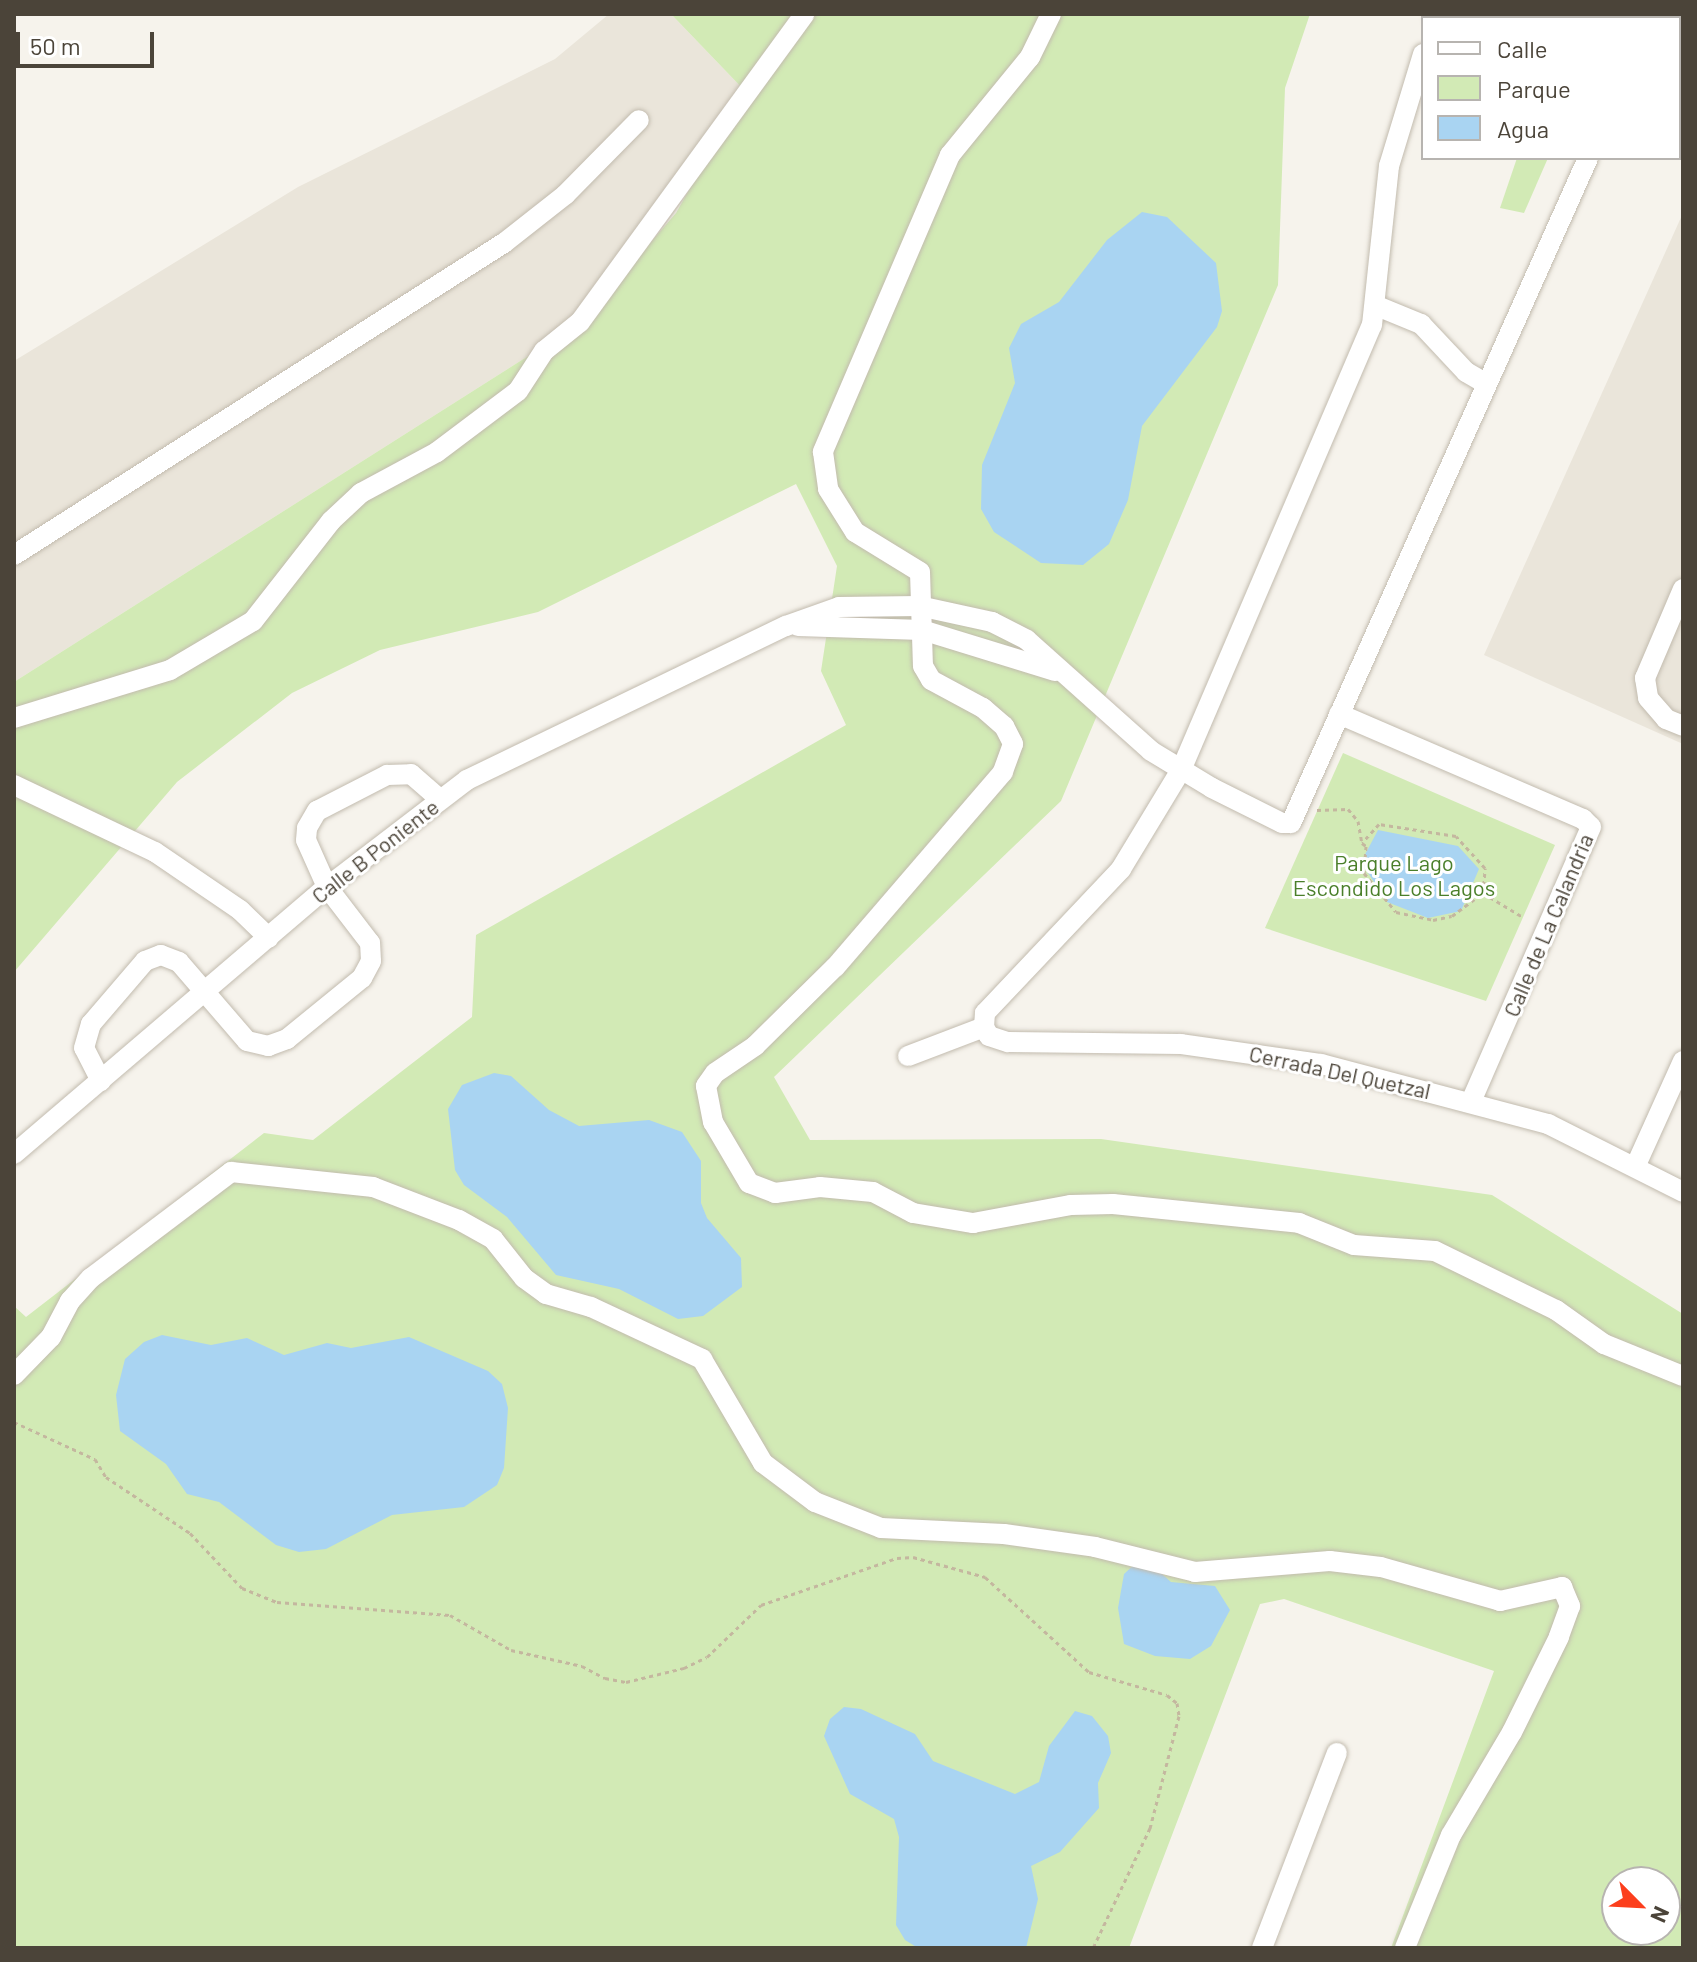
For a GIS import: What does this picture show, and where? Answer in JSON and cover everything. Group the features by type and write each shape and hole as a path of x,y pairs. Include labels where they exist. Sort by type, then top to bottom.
{"street":[{"path":"14,718 170,670 253,621 331,521 361,493 437,452 518,391 544,351 580,322 805,14"},
{"path":"1051,14 1030,57 950,155 823,452 828,489 855,532 920,572 923,666 931,680 983,708 1004,726 1013,744 1003,772 835,967 755,1046 706,1086 713,1122 749,1183 775,1193 820,1187 873,1192 913,1213 973,1223 1071,1205 1113,1204 1299,1223 1354,1245 1402,1246 1466,1263 1514,1294 1556,1310 1604,1344 1683,1376"},
{"path":"908,1056 984,1027 985,1013 1121,869 1181,770 1377,306 1389,166 1421,61"},
{"path":"14,555 504,243 565,195 639,120"},
{"path":"1055,671 1181,770 1288,824 1587,160"},
{"path":"1377,306 1421,324 1466,372 1487,384"},
{"path":"1683,589 1645,678 1648,698 1666,719 1683,726"},
{"name":"Calle B Poniente","path":"14,1154 327,887 440,799 542,742 786,626 839,607 919,606 992,622 1027,640 1055,671"},
{"name":"Calle B Poniente","path":"786,626 922,630 1055,671"},
{"name":"Calle de La Calandria","path":"1339,714 1583,819 1591,827 1471,1102"},
{"path":"101,1081 84,1048 91,1024 145,961 161,955 179,962 247,1041 268,1046 287,1039 362,978 371,961 370,943 327,887 306,840 317,811 387,775 411,774 440,799"},
{"path":"14,785 155,852 240,910 269,938"},
{"name":"Cerrada Del Quetzal","path":"984,1027 989,1036 1008,1042 1181,1044 1253,1052 1471,1102 1548,1124 1636,1165 1683,1192"},
{"path":"1636,1165 1683,1061"},
{"path":"14,1375 51,1337 70,1301 91,1278 231,1172 373,1187 459,1220 493,1239 524,1278 546,1294 591,1307 702,1359 763,1463 815,1502 881,1528 1004,1534 1095,1547 1195,1572 1330,1561 1355,1564 1500,1601 1562,1587 1570,1606 1559,1637 1512,1732 1451,1835 1405,1948"},
{"path":"1262,1948 1337,1753"}],"path":[{"path":"1317,810 1348,809 1358,821 1364,873 1396,912 1433,920 1452,916 1483,893 1485,868 1456,836 1379,824 1362,843"},
{"path":"1483,893 1523,917"},
{"path":"14,1422 95,1459 106,1477 190,1533 242,1588 277,1602 450,1615 511,1650 582,1666 605,1678 626,1682 684,1668 707,1657 761,1605 897,1558 913,1557 985,1577 1089,1672 1167,1695 1177,1703 1179,1716 1150,1828 1093,1948"}],"shaded area":[{"path":"609,14 671,14 745,91 702,174 647,250 544,346 14,682 14,361 298,187 555,59"},
{"path":"1683,213 1683,744 1484,655"}],"green space":[{"path":"671,14 1310,14 1285,88 1278,285 1061,801 774,1077 810,1140 1101,1139 1492,1195 1683,1314 1683,1948 1391,1948 1494,1671 1284,1599 1260,1604 1129,1948 14,1948 14,1306 26,1317 264,1133 313,1140 472,1017 476,935 846,725 821,671 837,566 796,484 538,612 380,650 292,693 177,782 14,972 14,682 544,346 615,284 676,213 745,91"},
{"path":"1516,160 1547,160 1524,213 1500,208"},
{"name":"Parque Lago Escondido Los Lagos","path":"1343,753 1555,845 1486,1001 1265,928"}],"water":[{"path":"1142,212 1167,217 1216,263 1222,311 1217,327 1142,426 1128,500 1109,544 1083,565 1041,563 994,532 981,509 982,465 1015,383 1009,348 1021,324 1059,302 1107,240"},
{"path":"1378,830 1458,846 1479,869 1461,911 1428,918 1387,902 1361,862"},
{"path":"494,1073 511,1076 549,1110 579,1126 649,1120 682,1132 701,1161 701,1203 707,1218 741,1258 742,1287 703,1316 678,1319 619,1289 556,1275 507,1217 464,1185 455,1170 448,1109 462,1085"},
{"path":"162,1335 211,1345 247,1338 284,1355 327,1343 351,1348 409,1337 488,1371 502,1384 508,1408 504,1468 497,1485 464,1507 392,1515 326,1549 299,1552 276,1545 219,1502 187,1494 166,1464 120,1431 116,1395 125,1359 144,1342"},
{"path":"1137,1562 1153,1566 1171,1582 1215,1586 1230,1610 1211,1646 1190,1659 1155,1656 1124,1644 1118,1608 1124,1574"},
{"path":"844,1707 861,1709 915,1734 933,1761 1015,1794 1039,1782 1049,1746 1075,1711 1092,1716 1108,1736 1111,1753 1098,1783 1099,1808 1060,1852 1031,1866 1038,1899 1026,1948 918,1948 905,1940 896,1925 899,1837 894,1819 850,1794 824,1736 830,1719"}]}
